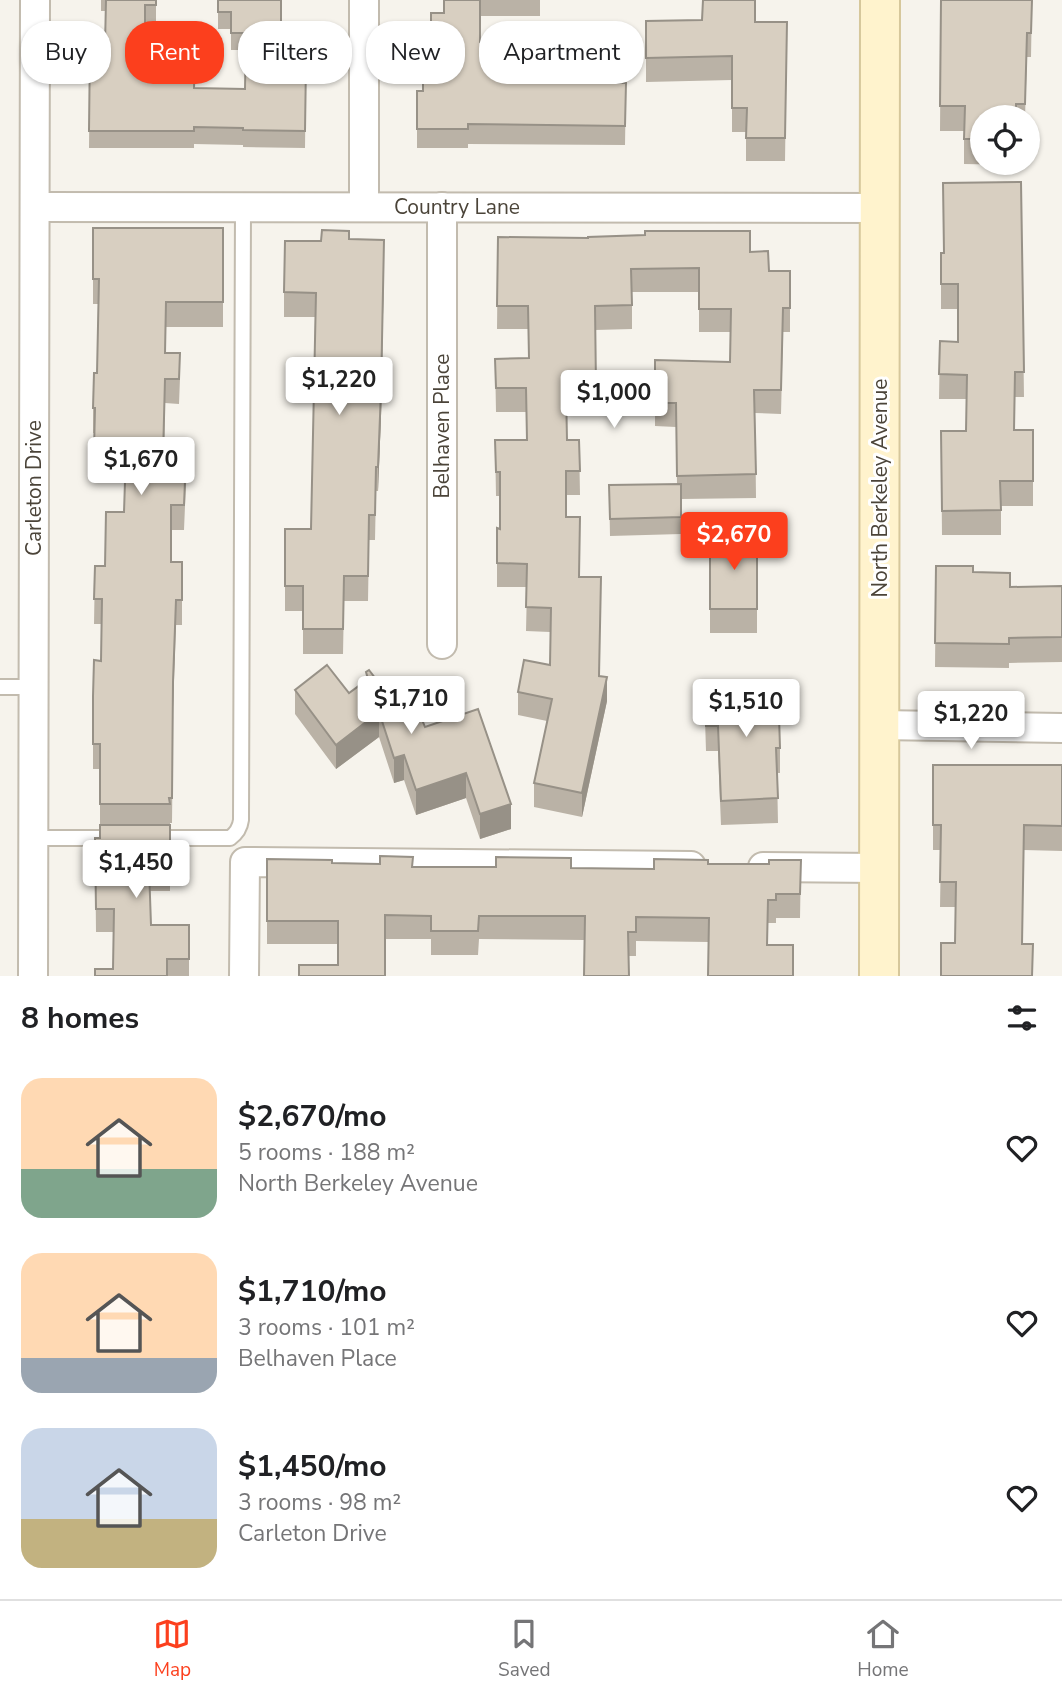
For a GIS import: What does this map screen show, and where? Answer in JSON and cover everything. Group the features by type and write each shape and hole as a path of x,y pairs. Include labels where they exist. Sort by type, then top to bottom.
{"street":[{"name":"Carleton Drive","path":"33,976 35,0"},
{"path":"364,0 364,207"},
{"name":"North Berkeley Avenue","path":"879,976 880,0"},
{"name":"Country Lane","path":"35,207 880,208"},
{"name":"Belhaven Place","path":"442,207 442,644"},
{"path":"880,725 1062,728"},
{"path":"244,976 245,862 879,868"}],"lane":[{"path":"33,838 230,838 240,828 243,207"},
{"path":"0,687 34,687"}],"building":[{"path":"106,0 156,0 156,5 145,5 145,21 125,21 125,84 194,84 194,88 245,89 245,84 306,84 305,131 194,127 194,131 89,131 90,84 111,84 111,21 106,21"},
{"path":"218,0 281,0 281,21 238,21 238,33 231,33 231,12 218,12"},
{"path":"444,0 480,0 479,84 626,84 625,126 468,124 468,129 417,129 417,91 423,91 423,84 465,84 465,21 431,21 431,13 444,13"},
{"path":"703,0 755,0 755,22 787,22 785,138 746,138 747,108 732,108 732,56 646,58 646,21 702,20"},
{"path":"941,0 1032,0 1031,33 1027,33 1025,104 970,105 970,139 964,139 965,106 940,106"},
{"path":"1021,182 1024,372 1015,372 1014,430 1033,430 1033,481 1000,481 1001,510 942,511 941,431 966,431 967,375 939,374 940,341 958,342 958,284 941,284 941,253 944,253 943,183"},
{"path":"93,228 223,228 223,302 166,302 165,353 180,353 179,379 165,379 163,457 186,457 184,505 171,505 171,562 182,562 182,600 176,600 170,804 100,804 100,744 93,744 93,696 94,660 101,661 102,599 94,599 95,566 105,566 106,512 124,512 126,451 94,450 94,373 97,373 99,279 93,279"},
{"path":"322,230 349,231 349,239 384,240 375,515 369,515 368,576 344,576 343,629 303,629 303,586 285,586 285,529 311,529 316,293 284,292 285,241 321,241"},
{"path":"645,231 750,231 750,252 768,251 769,271 790,271 790,308 783,308 781,390 754,390 756,474 677,476 676,403 655,403 655,360 730,362 731,309 699,309 699,268 631,269 632,305 595,306 596,387 566,388 567,440 579,440 580,471 566,471 566,517 580,517 579,577 601,577 599,676 607,677 582,793 534,783 552,699 518,692 524,660 550,665 551,608 526,607 527,564 497,563 500,472 496,472 495,440 527,440 526,388 496,388 495,359 529,358 528,306 497,306 498,237 588,238 645,235"},
{"path":"681,484 681,517 610,519 609,485"},
{"path":"727,532 757,532 757,609 710,609 710,541 727,541"},
{"path":"936,566 973,566 973,572 1010,573 1010,587 1062,586 1062,637 1009,638 1009,644 935,643"},
{"path":"327,665 349,693 368,679 366,672 369,670 405,717 419,712 425,727 478,709 511,804 480,814 466,773 416,790 404,755 394,758 379,712 336,745 295,690"},
{"path":"778,684 778,798 721,801 718,726 706,726 704,687"},
{"path":"933,765 1062,765 1062,826 1024,825 1022,944 1033,944 1032,976 941,976 941,943 955,943 956,882 940,882 941,825 933,825"},
{"path":"100,825 170,825 170,868 149,868 151,925 189,925 189,959 167,959 167,976 95,976 95,969 113,969 114,909 96,909 95,838 100,838"},
{"path":"380,856 413,857 412,867 496,867 496,857 571,858 571,868 654,869 654,859 708,860 708,864 769,864 769,860 801,860 800,894 776,894 776,900 768,900 767,945 793,945 793,976 708,976 709,918 636,917 636,932 628,932 629,976 584,976 585,916 479,916 478,931 431,931 431,916 385,915 385,976 299,976 299,965 338,965 338,921 267,921 267,859 380,864"}]}
